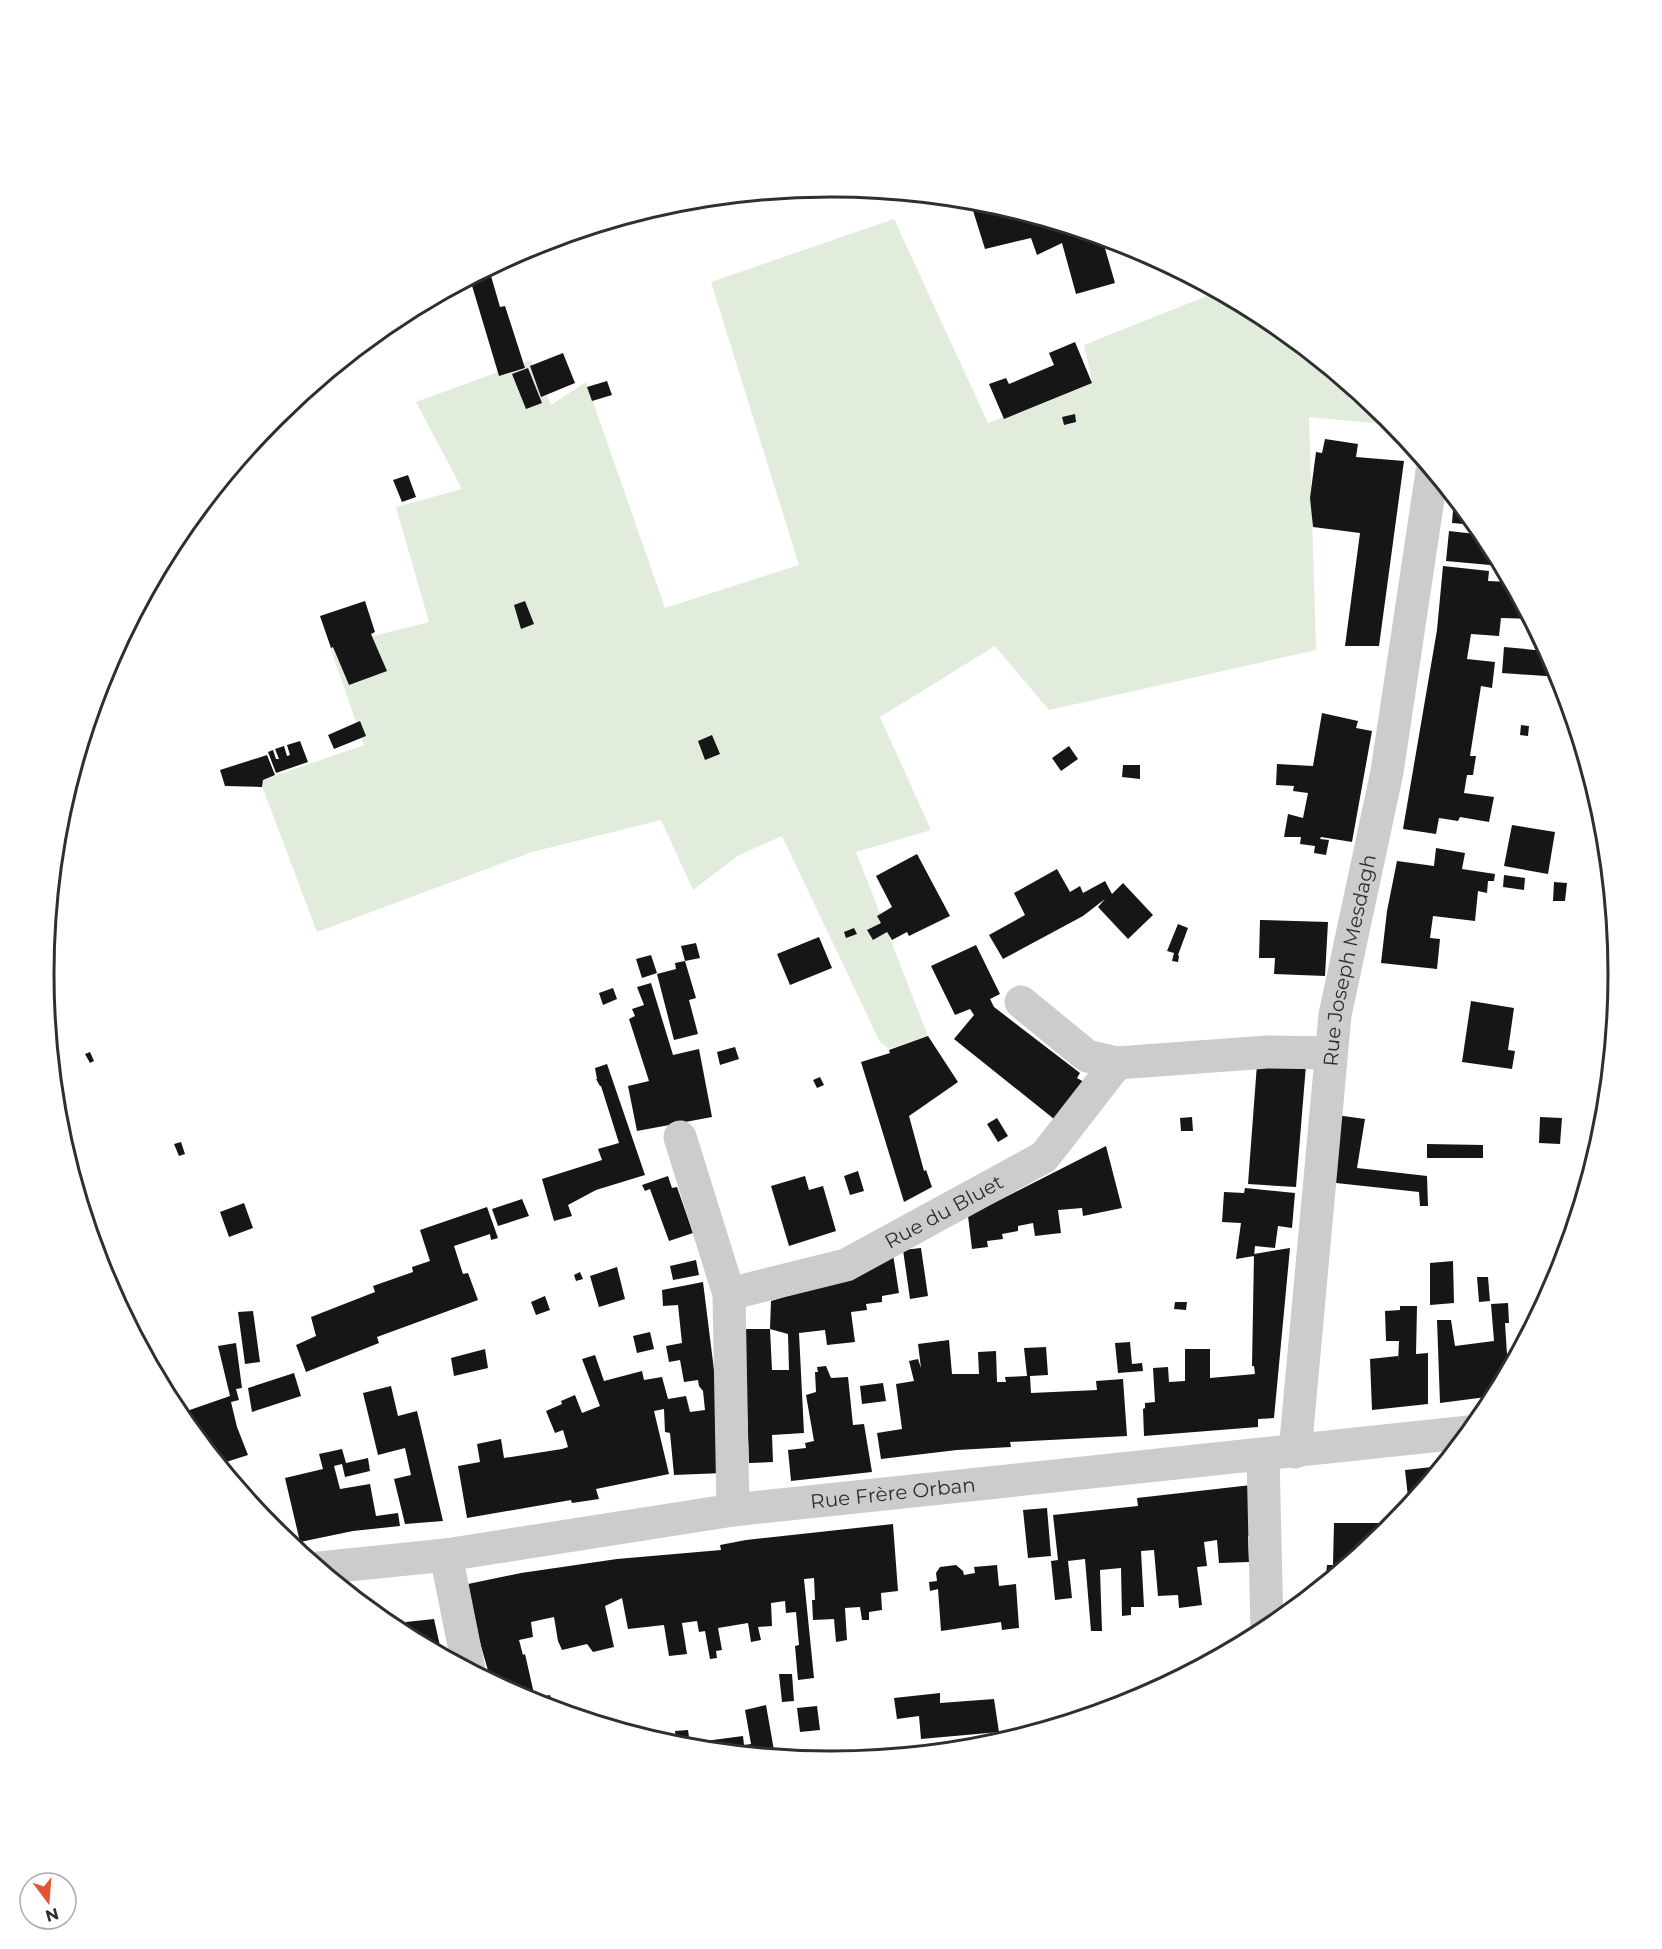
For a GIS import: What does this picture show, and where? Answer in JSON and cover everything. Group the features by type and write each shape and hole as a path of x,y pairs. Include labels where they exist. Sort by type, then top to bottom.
{"street":[{"name":"Rue Joseph Mesdagh","path":"1268,1617 1279,1454 1336,1007 1387,772 1431,481"},
{"path":"1021,1002 1087,1056 1117,1063 1267,1052 1331,1053"},
{"name":"Rue du Bluet","path":"729,1294 846,1265 1044,1157 1117,1063"},
{"path":"680,1137 729,1294 732,1510"},
{"name":"Rue Frère Orban","path":"329,1567 446,1555 732,1510 1457,1433"},
{"path":"446,1555 467,1660"}],"green space":[{"path":"894,219 988,423 1092,380 1084,345 1208,296 1263,328 1304,358 1378,424 1309,417 1316,650 1049,710 995,646 880,717 931,830 856,852 928,1036 889,1049 880,1042 782,836 739,855 693,890 661,820 532,852 317,932 260,781 364,745 330,647 429,622 396,507 462,489 416,402 531,360 551,405 586,382 665,608 799,565 711,282"}],"building":[{"path":"973,210 1032,224 1105,248 1115,283 1076,294 1062,243 1037,255 1031,238 985,249"},
{"path":"491,276 500,307 505,306 525,368 499,376 472,286"},
{"path":"1075,342 1092,383 1004,419 989,384 1006,378 1009,384 1054,365 1049,353"},
{"path":"563,353 575,383 541,397 530,366"},
{"path":"528,368 542,403 526,409 512,374"},
{"path":"607,381 612,395 592,401 587,387"},
{"path":"1075,414 1076,422 1064,425 1062,417"},
{"path":"1325,439 1358,444 1356,457 1404,461 1379,646 1345,646 1360,533 1313,527 1310,498 1316,452 1322,453"},
{"path":"408,475 416,497 402,502 393,480"},
{"path":"1453,510 1463,524 1452,523"},
{"path":"1449,531 1470,533 1491,565 1446,561"},
{"path":"1443,566 1489,571 1488,581 1501,582 1521,619 1501,618 1499,636 1471,634 1467,659 1495,662 1492,688 1481,686 1470,756 1476,756 1473,775 1467,775 1464,793 1494,797 1489,822 1460,817 1458,821 1439,818 1436,834 1403,829 1437,630"},
{"path":"365,601 375,632 371,634 387,671 349,685 333,647 331,648 320,616"},
{"path":"525,601 534,624 521,629 514,605"},
{"path":"1504,647 1537,650 1549,676 1502,673"},
{"path":"1322,713 1358,721 1356,728 1372,731 1352,842 1321,837 1320,839 1329,840 1326,855 1314,853 1315,846 1300,844 1301,837 1284,837 1288,814 1303,818 1308,793 1293,791 1294,786 1276,785 1277,764 1313,766"},
{"path":"360,721 366,736 334,749 328,735"},
{"path":"1521,725 1529,726 1528,736 1520,735"},
{"path":"712,735 720,754 705,760 698,741"},
{"path":"300,741 308,762 276,773 268,752 273,750 276,759 279,759 275,749 284,746 287,756 290,755 287,745"},
{"path":"1069,746 1078,759 1061,771 1052,758"},
{"path":"267,755 275,775 263,780 262,787 225,786 220,770"},
{"path":"1123,765 1140,765 1140,779 1122,777"},
{"path":"1512,825 1555,832 1548,874 1504,866"},
{"path":"1436,848 1465,853 1462,869 1495,874 1494,881 1488,881 1487,893 1478,891 1475,921 1433,916 1430,938 1440,939 1437,969 1381,963 1387,911 1397,861 1434,866"},
{"path":"917,854 950,916 909,936 907,932 892,940 887,932 873,940 867,930 881,923 877,916 892,907 876,876"},
{"path":"1057,869 1070,892 1080,886 1083,893 1105,881 1112,894 1123,883 1153,915 1128,939 1098,907 1105,899 1083,916 1003,959 989,935 1025,915 1014,893"},
{"path":"1504,875 1525,878 1524,890 1503,887"},
{"path":"1554,882 1567,883 1565,901 1553,901"},
{"path":"1260,920 1328,922 1325,976 1274,974 1275,958 1259,958"},
{"path":"1178,924 1188,928 1178,955 1178,962 1172,961 1174,953 1167,951"},
{"path":"854,928 857,934 846,938 844,932"},
{"path":"819,937 832,968 790,985 777,954"},
{"path":"696,943 700,958 685,961 681,946"},
{"path":"976,945 1000,994 990,999 994,1007 1080,1073 1077,1078 1084,1082 1054,1119 954,1039 974,1015 970,1009 955,1015 931,966"},
{"path":"651,955 657,973 642,978 636,959"},
{"path":"685,961 696,998 689,1000 698,1034 674,1040 657,974 676,969 675,963"},
{"path":"651,983 673,1055 699,1049 712,1117 637,1131 628,1086 649,1081 629,1019 635,1016 632,1009 644,1005 637,987"},
{"path":"613,988 617,999 603,1005 599,993"},
{"path":"1471,1001 1514,1008 1508,1050 1515,1051 1512,1069 1462,1062"},
{"path":"928,1036 958,1082 909,1116 924,1171 926,1170 932,1187 904,1202 861,1062 890,1053 889,1050"},
{"path":"735,1047 739,1059 720,1065 717,1052"},
{"path":"90,1052 94,1061 90,1063 85,1054"},
{"path":"607,1064 645,1175 596,1190 568,1205 572,1216 554,1221 542,1179 602,1160 598,1149 619,1143 601,1086 596,1079 595,1068"},
{"path":"1257,1064 1306,1065 1296,1187 1248,1184"},
{"path":"820,1077 824,1085 817,1088 813,1080"},
{"path":"1336,1115 1365,1119 1357,1168 1427,1176 1428,1206 1420,1206 1419,1192 1327,1182"},
{"path":"1192,1117 1193,1131 1181,1131 1180,1118"},
{"path":"1540,1117 1562,1118 1560,1144 1539,1143"},
{"path":"997,1118 1008,1136 998,1142 987,1124"},
{"path":"181,1142 185,1154 179,1156 174,1144"},
{"path":"1427,1144 1483,1145 1483,1158 1427,1158"},
{"path":"1106,1146 1122,1208 1083,1216 1082,1208 1058,1210 1061,1233 1035,1236 1033,1223 1018,1226 1018,1231 1002,1234 1003,1239 987,1241 988,1247 972,1249 968,1216"},
{"path":"858,1171 864,1191 850,1195 844,1176"},
{"path":"668,1176 672,1188 677,1187 693,1233 669,1241 650,1189 645,1191 642,1185"},
{"path":"805,1176 809,1190 823,1186 836,1231 789,1246 771,1186"},
{"path":"1245,1188 1295,1193 1292,1228 1278,1226 1275,1248 1255,1246 1254,1256 1236,1259 1241,1223 1222,1222 1224,1192 1244,1193"},
{"path":"522,1199 529,1216 498,1226 492,1209"},
{"path":"244,1203 253,1228 229,1237 220,1212"},
{"path":"487,1207 498,1238 491,1240 490,1234 454,1246 463,1274 468,1273 478,1300 377,1337 379,1343 306,1372 296,1345 316,1336 311,1317 375,1292 373,1286 413,1272 412,1267 430,1261 420,1230"},
{"path":"921,1248 928,1296 910,1299 903,1250"},
{"path":"1290,1248 1274,1418 1258,1419 1258,1427 1144,1436 1143,1409 1145,1403 1155,1402 1153,1368 1168,1367 1169,1382 1185,1381 1185,1349 1210,1349 1210,1378 1255,1374 1254,1366 1252,1366 1254,1254"},
{"path":"893,1254 899,1293 882,1296 882,1302 866,1304 867,1310 851,1312 855,1342 827,1345 825,1330 799,1333 804,1433 772,1435 773,1462 749,1463 744,1329 770,1329 771,1301 797,1293","holes":["770,1329 788,1334 789,1370 772,1370"]},
{"path":"696,1260 699,1275 673,1280 670,1266"},
{"path":"1453,1261 1454,1303 1430,1305 1430,1263"},
{"path":"617,1267 625,1299 599,1307 590,1276"},
{"path":"580,1272 583,1279 576,1281 574,1275"},
{"path":"1477,1277 1488,1277 1490,1301 1479,1302"},
{"path":"703,1282 719,1410 723,1473 674,1475 670,1433 665,1432 664,1409 654,1411 669,1474 596,1489 599,1499 572,1503 571,1500 467,1518 458,1466 480,1462 477,1444 501,1439 504,1458 562,1449 568,1447 563,1430 555,1433 546,1411 575,1395 582,1413 600,1406 582,1359 595,1355 604,1381 642,1371 644,1380 662,1377 668,1399 686,1396 690,1412 705,1410 703,1391 698,1380 684,1382 680,1360 669,1362 666,1346 682,1343 678,1305 663,1306 662,1290"},
{"path":"545,1296 550,1310 536,1315 531,1302"},
{"path":"1175,1302 1187,1302 1186,1310 1174,1309"},
{"path":"1508,1303 1509,1323 1505,1323 1507,1357 1482,1398 1440,1403 1437,1320 1451,1320 1455,1346 1494,1341 1491,1304"},
{"path":"1400,1306 1417,1306 1416,1354 1428,1353 1428,1404 1372,1410 1370,1359 1398,1356 1398,1362 1399,1341 1386,1341 1385,1311 1400,1310"},
{"path":"253,1311 260,1362 245,1364 238,1312"},
{"path":"650,1332 654,1349 637,1353 633,1336"},
{"path":"949,1340 952,1374 979,1374 978,1352 996,1351 997,1382 1006,1382 1005,1377 1027,1376 1024,1348 1046,1347 1048,1375 1030,1376 1031,1393 1097,1390 1096,1381 1123,1379 1127,1436 1010,1442 1011,1447 957,1450 881,1459 877,1433 902,1429 896,1384 914,1381 909,1361 918,1359 921,1368 918,1344"},
{"path":"1130,1342 1132,1364 1142,1363 1143,1371 1118,1373 1115,1343"},
{"path":"236,1343 242,1388 236,1389 239,1400 231,1402 237,1427 248,1455 226,1462 188,1411 230,1396 218,1346"},
{"path":"485,1349 488,1368 454,1376 451,1358"},
{"path":"826,1366 831,1378 848,1377 853,1425 864,1424 872,1472 791,1481 788,1450 806,1448 805,1443 814,1441 806,1395 816,1392 817,1367"},
{"path":"294,1373 301,1396 252,1412 248,1388"},
{"path":"883,1383 886,1401 862,1404 860,1386"},
{"path":"391,1386 398,1416 417,1411 443,1521 405,1524 394,1479 411,1475 405,1448 378,1455 363,1393"},
{"path":"342,1449 346,1463 368,1458 370,1471 345,1477 342,1464 334,1466 340,1489 370,1484 376,1516 398,1513 400,1526 353,1531 301,1542 285,1478 323,1469 319,1454"},
{"path":"1431,1467 1408,1495 1405,1470"},
{"path":"1260,1484 1263,1534 1248,1536 1249,1562 1219,1563 1217,1540 1204,1542 1207,1566 1197,1567 1202,1605 1179,1608 1178,1595 1158,1596 1154,1550 1141,1551 1144,1607 1131,1607 1131,1615 1122,1616 1121,1568 1100,1570 1102,1631 1091,1631 1085,1559 1068,1561 1072,1598 1055,1600 1051,1561 1058,1560 1053,1515 1138,1506 1137,1498"},
{"path":"1047,1508 1051,1556 1028,1558 1023,1510"},
{"path":"1334,1523 1381,1523 1326,1573 1327,1565 1333,1565"},
{"path":"893,1524 898,1591 881,1593 882,1610 869,1612 869,1620 862,1620 860,1607 845,1608 847,1640 836,1642 834,1619 813,1620 814,1578 804,1579 814,1678 798,1680 795,1646 799,1645 796,1612 786,1613 785,1601 771,1603 772,1626 758,1627 761,1640 751,1642 748,1623 718,1628 722,1650 716,1651 717,1658 710,1659 705,1631 699,1632 697,1621 682,1623 687,1654 669,1656 664,1625 628,1629 622,1598 605,1606 614,1647 593,1652 587,1644 562,1650 554,1617 531,1622 533,1637 519,1640 523,1655 525,1654 534,1692 488,1672 477,1632 468,1584 521,1573 617,1559 721,1550 720,1545 746,1540"},
{"path":"956,1565 964,1575 975,1573 974,1567 997,1565 999,1586 1016,1584 1019,1628 1002,1630 1001,1622 941,1631 938,1589 930,1591 929,1582 937,1581 936,1573 940,1567"},
{"path":"434,1619 440,1646 405,1625 406,1622"},
{"path":"779,1674 792,1674 794,1701 782,1702"},
{"path":"940,1693 940,1703 994,1699 999,1732 921,1739 919,1716 897,1719 894,1698"},
{"path":"766,1705 774,1749 705,1741 743,1736 744,1745 751,1744 745,1710"},
{"path":"817,1706 820,1730 800,1732 797,1708"},
{"path":"688,1730 689,1737 676,1736 675,1731"}]}
